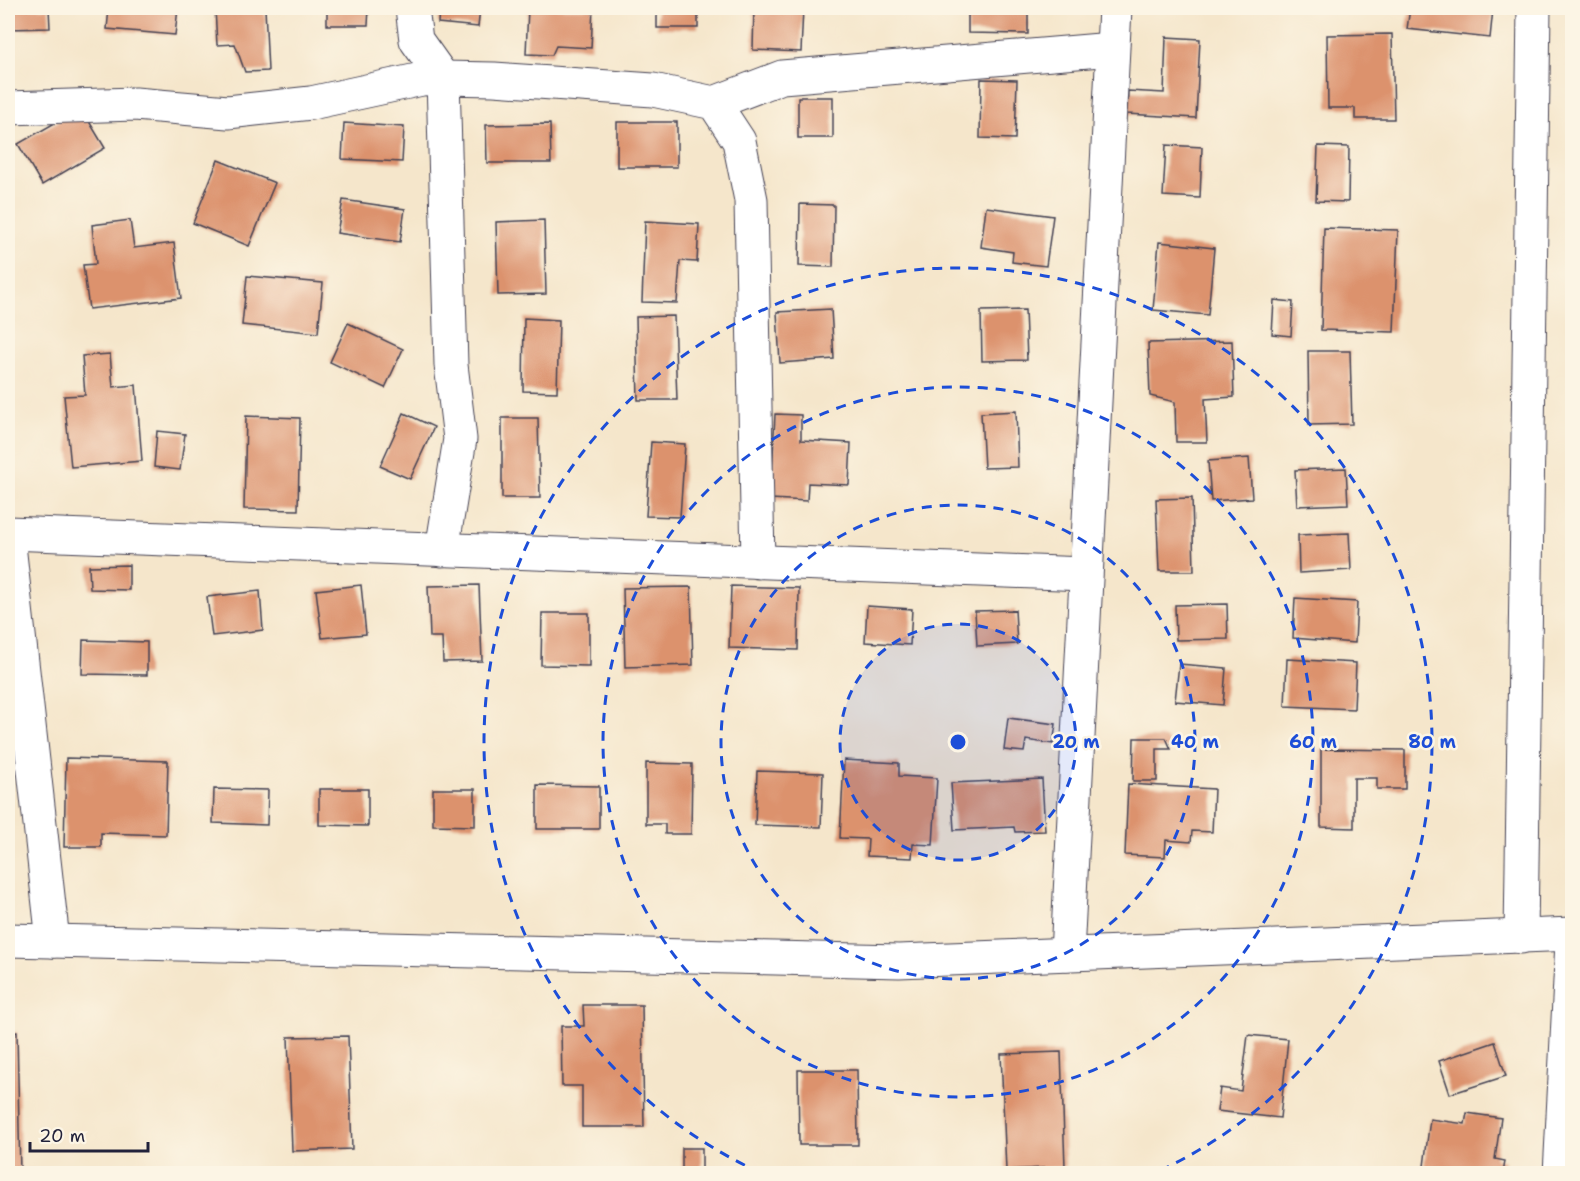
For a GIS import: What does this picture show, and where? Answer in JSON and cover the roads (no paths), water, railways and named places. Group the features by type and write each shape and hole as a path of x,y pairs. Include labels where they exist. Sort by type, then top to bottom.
{"street":[{"path":"412,8 416,40 443,78 451,365 460,439 442,550"},
{"path":"1068,954 1085,574 1115,8"},
{"path":"1521,937 1534,8"},
{"path":"8,108 135,104 228,112 311,103 422,79 443,78 494,79 653,90 714,103 782,77 1112,49"},
{"path":"714,103 739,141 751,200 758,562"},
{"path":"53,941 8,534 1085,574"},
{"path":"8,940 899,961 1572,934"},
{"path":"1560,1173 1572,942"}]}
